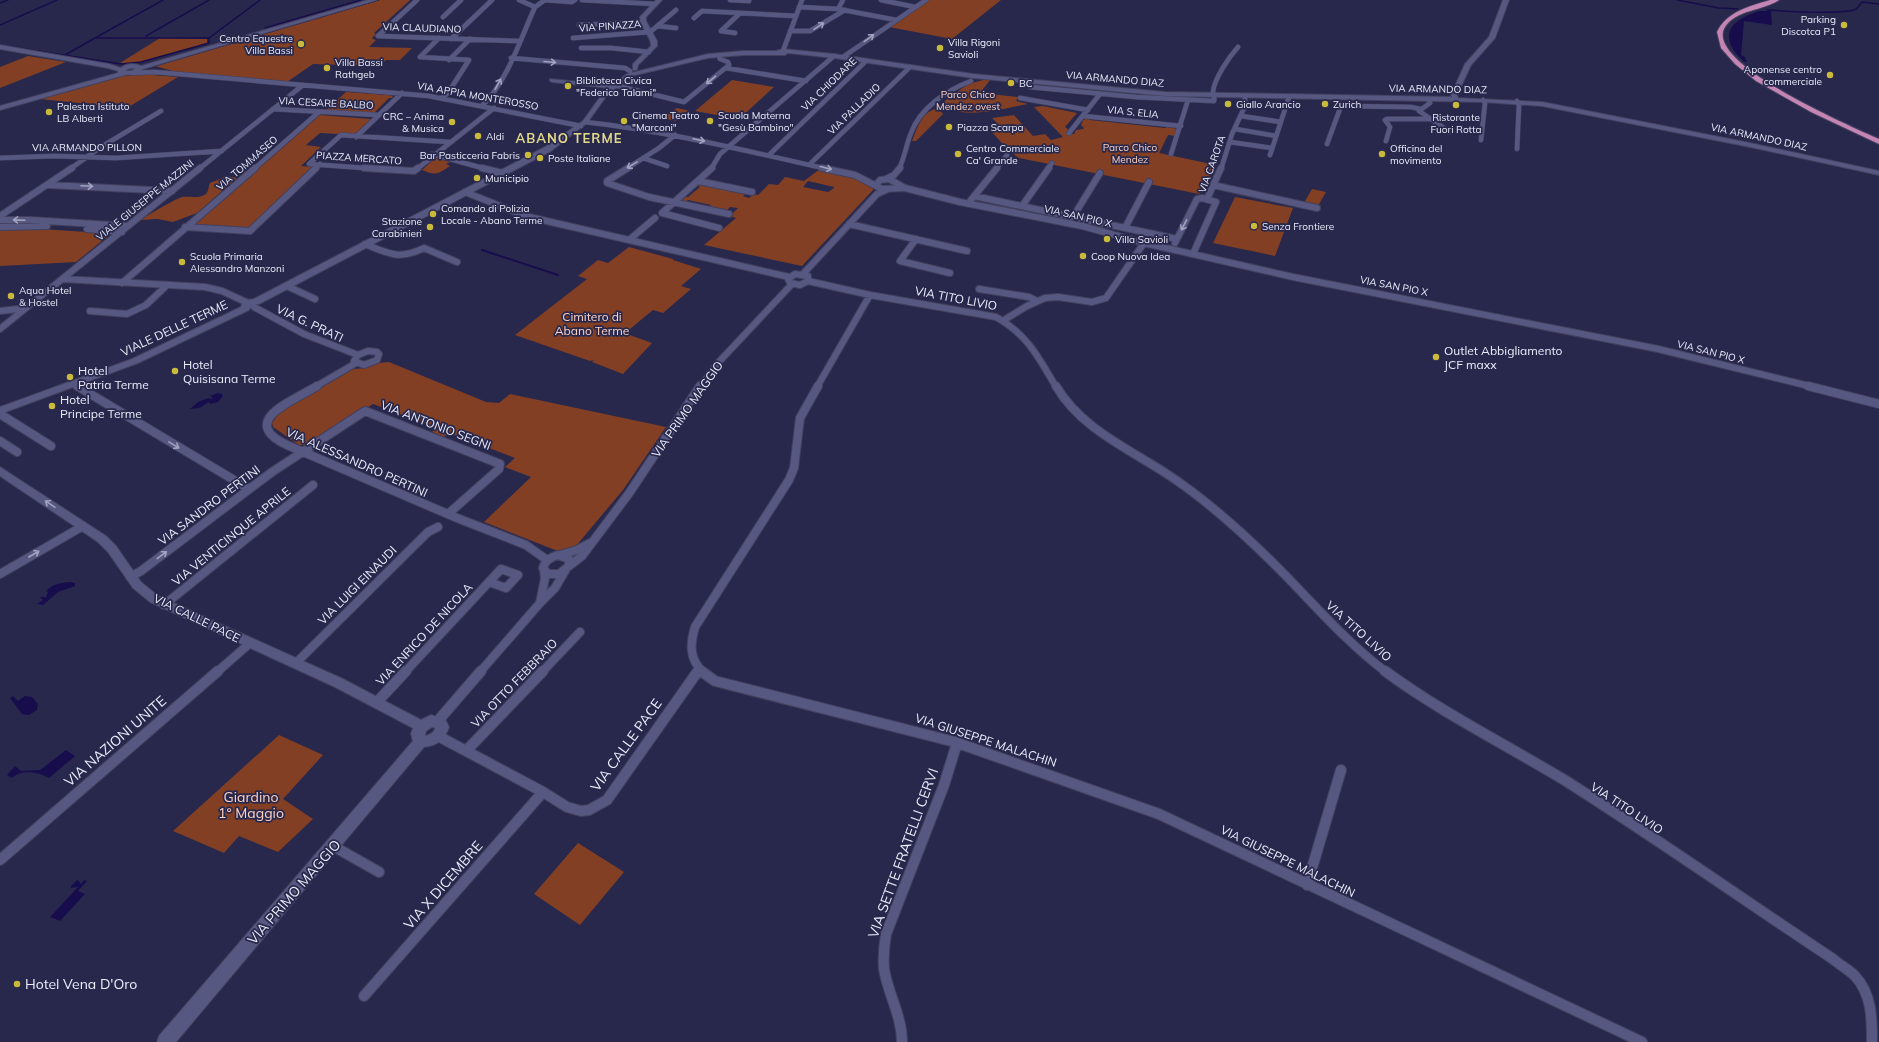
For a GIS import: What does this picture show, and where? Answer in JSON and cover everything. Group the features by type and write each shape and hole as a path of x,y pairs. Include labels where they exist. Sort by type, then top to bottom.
{"highway":[{"path":"1776,0 1741,13 1728,20 1720,32 1719,37 1723,49 1738,66 1766,84 1879,142"}],"street":[{"path":"139,67 367,0"},
{"path":"0,107 374,0"},
{"name":"VIA CLAUDIANO","path":"417,0 378,36 518,42"},
{"name":"VIA CLAUDIANO","path":"443,17 461,0"},
{"path":"451,39 492,0"},
{"path":"519,0 535,6"},
{"path":"482,106 490,99 511,59 535,6 545,0 572,2 575,0"},
{"path":"582,0 657,2"},
{"path":"730,0 750,1"},
{"path":"782,52 802,0"},
{"path":"838,9 843,0"},
{"path":"881,0 915,7"},
{"path":"843,57 926,0"},
{"path":"1456,100 1454,95 1460,78 1468,64 1492,38 1506,0"},
{"path":"735,33 721,32 741,14 750,1"},
{"path":"657,2 645,14 644,22 655,45 635,65 634,71 613,86 599,100 583,124 675,135 730,146 855,175 877,188 889,189 895,186 895,175"},
{"path":"799,7 838,9 896,20"},
{"path":"649,33 676,10"},
{"path":"790,31 810,31 845,10"},
{"path":"694,18 702,11 741,14 756,17 796,16"},
{"path":"579,25 644,22"},
{"path":"658,26 676,28"},
{"name":"VIA PINAZZA","path":"573,38 649,33"},
{"path":"439,38 420,56 449,60 469,60 448,93 442,98"},
{"path":"449,60 470,39"},
{"name":"VIA APPIA MONTEROSSO","path":"0,47 109,66 125,71 155,72 402,93 442,98 583,124"},
{"path":"1030,87 1042,85 1100,94 1214,101 1217,83 1232,52 1238,47"},
{"path":"581,48 611,48 649,52"},
{"name":"VIA ARMANDO DIAZ","path":"634,71 719,55 782,52 843,57 949,73 967,79 990,78 1042,85 1165,94 1289,97 1342,100 1418,101 1428,99 1517,102 1572,109 1879,173"},
{"path":"552,80 613,86 684,102 726,68 728,62 720,59 719,55"},
{"path":"719,228 663,214 662,212 711,169 717,157 834,56"},
{"path":"511,59 625,68 634,71"},
{"name":"VIA CHIODARE","path":"769,155 866,61"},
{"name":"VIA APPIA MONTEROSSO","path":"139,67 155,72"},
{"name":"VIA PALLADIO","path":"810,164 910,67"},
{"path":"726,68 806,81"},
{"path":"803,274 849,224 877,188 877,182 895,175 906,156 909,139 915,124 934,103 967,79"},
{"name":"VIALE GIUSEPPE MAZZINI","path":"0,330 302,85"},
{"path":"356,137 402,93"},
{"path":"1069,133 1100,94"},
{"name":"VIA CAROTA","path":"1193,254 1216,202 1207,199 1222,166 1245,106 1245,96"},
{"path":"1270,155 1289,97"},
{"path":"1020,98 1088,110"},
{"path":"1341,106 1411,107 1420,109 1428,106 1430,103 1428,99"},
{"path":"1171,154 1188,100"},
{"path":"1328,144 1342,100"},
{"path":"1481,140 1485,102 1483,100"},
{"path":"1418,101 1409,109 1421,119"},
{"path":"1517,102 1519,105 1517,149"},
{"name":"PIAZZA MERCATO","path":"449,142 341,136 309,164 414,171 432,154 449,142 494,108"},
{"name":"VIA CESARE BALBO","path":"273,109 378,115"},
{"path":"1420,109 1419,111 1450,132"},
{"path":"0,216 86,157 161,111"},
{"name":"VIA TOMMASEO","path":"122,283 319,112"},
{"name":"VIA S. ELIA","path":"1083,116 1181,126"},
{"path":"1241,116 1281,122"},
{"path":"1386,141 1390,127 1385,120 1431,119"},
{"name":"VIALE DELLE TERME","path":"0,411 160,350 251,305 502,173 548,148 583,124"},
{"path":"1235,129 1276,136"},
{"path":"675,135 664,145 607,182 649,196 730,214"},
{"path":"1230,142 1272,148"},
{"name":"VIA ARMANDO PILLON","path":"0,158 26,156 140,157 222,151"},
{"path":"432,154 502,173"},
{"path":"968,203 1007,155"},
{"path":"643,158 667,166"},
{"path":"1022,206 1052,163"},
{"path":"185,227 250,231 320,164"},
{"path":"1073,217 1100,173"},
{"path":"885,179 896,182"},
{"path":"698,180 752,192"},
{"name":"VIA SAN PIO X","path":"896,182 905,188"},
{"path":"1125,228 1149,182"},
{"path":"48,184 172,191"},
{"path":"1213,185 1317,208"},
{"name":"VIA SAN PIO X","path":"889,189 905,188 968,203 1082,226 1144,243 1330,284 1658,349 1879,404"},
{"path":"465,192 525,216 789,277 795,274 803,274 808,276 808,281 800,285 792,284 788,282 789,277"},
{"path":"974,196 1177,239"},
{"path":"1172,249 1197,199 1207,199"},
{"path":"629,240 655,218"},
{"path":"0,220 128,226"},
{"path":"849,224 967,251"},
{"path":"0,227 48,226 122,232"},
{"path":"916,239 900,261 950,273"},
{"path":"1004,320 1037,301 1052,297 1092,302 1106,298 1128,264 1144,243"},
{"path":"366,244 396,257 410,255 424,248 457,262"},
{"name":"VIA G. PRATI","path":"63,280 205,287 222,291 251,305 299,332 334,348 358,355"},
{"name":"VIA TITO LIVIO","path":"808,281 996,317 1004,320 1033,348 1066,402 1079,417 1096,430 1160,469 1230,522 1288,578 1319,611 1383,669 1410,690 1564,780 1826,954 1856,977 1868,994 1872,1012 1872,1042"},
{"name":"VIA PRIMO MAGGIO","path":"438,722 540,603 548,596 567,569 582,556 630,492 705,379 716,365 792,284"},
{"path":"90,311 127,314 146,305 167,286"},
{"path":"287,286 315,299"},
{"path":"979,289 1029,297 1037,301"},
{"path":"699,670 694,664 691,651 691,636 695,627 789,480 794,468 800,418 870,294"},
{"path":"0,311 27,308"},
{"path":"368,351 373,351 379,354 377,360 368,364 356,363 354,361 358,355 368,351"},
{"name":"VIA ALESSANDRO PERTINI","path":"356,363 280,408 268,417 265,426 266,432 277,440 302,452 526,546 547,560"},
{"path":"73,384 249,489"},
{"name":"VIA ANTONIO SEGNI","path":"302,452 365,411 499,464 499,469 448,514"},
{"path":"0,414 51,446"},
{"path":"0,441 17,452"},
{"name":"VIA SANDRO PERTINI","path":"130,577 141,571 249,489 302,452"},
{"name":"VIA CALLE PACE","path":"0,471 102,539 112,549 137,585 164,605 377,702 421,726"},
{"name":"VIA VENTICINQUE APRILE","path":"164,605 313,485"},
{"path":"0,574 83,526"},
{"name":"VIA LUIGI EINAUDI","path":"295,664 428,532 438,527"},
{"name":"VIA PRIMO MAGGIO","path":"540,603 545,578 543,566 547,560 591,543"},
{"path":"544,570 551,575 560,574 567,569 569,559 560,555"},
{"name":"VIA ENRICO DE NICOLA","path":"377,702 489,582"},
{"name":"VIA OTTO FEBBRAIO","path":"466,751 580,632"},
{"name":"VIA NAZIONI UNITE","path":"0,860 249,644"},
{"name":"VIA GIUSEPPE MALACHIN","path":"699,670 715,680 957,743 1056,776 1159,814 1642,1042"},
{"name":"VIA CALLE PACE","path":"438,736 543,792 560,803 584,812 592,810 607,800 699,670"},
{"path":"427,722 438,722 442,728 438,736 432,740 421,740 417,734 421,726 427,722"},
{"name":"VIA PRIMO MAGGIO","path":"165,1042 333,846 421,740"},
{"name":"VIA SETTE FRATELLI CERVI","path":"902,1042 901,1021 883,968 882,951 886,934 944,785 957,743"},
{"path":"1307,885 1341,770"},
{"name":"VIA X DICEMBRE","path":"364,996 543,792"},
{"path":"333,846 378,872"}],"green space":[{"name":"Centro Equestre Villa Bassi","path":"380,0 410,0 374,33 376,34 372,38 376,40 369,47 412,48 400,60 386,60 379,66 313,64 287,82 171,72 172,71 155,66"},
{"path":"929,0 1001,0 952,39 889,27"},
{"path":"160,38 207,39 207,44 136,63 120,63"},
{"path":"28,56 66,62 0,88 0,67"},
{"path":"140,74 178,77 127,108 40,99 120,76"},
{"name":"Parco Chico Mendez ovest","path":"991,79 980,93 1018,97 1016,101 1028,104 970,113 949,109 942,103 968,84"},
{"path":"732,80 774,87 739,119 695,111"},
{"path":"346,92 393,96 373,114 325,111"},
{"name":"Parco Chico Mendez","path":"1043,106 1077,113 1065,127 1068,129 1066,133 1074,134 1076,130 1083,129 1084,128 1081,125 1083,120 1088,118 1090,120 1177,129 1175,136 1168,135 1159,153 1216,165 1199,194 1019,158 1007,149 992,132 1003,129 992,118 1014,115 1033,136 1045,134 1051,140 1063,137 1034,107"},
{"path":"677,108 690,111 675,121 662,118"},
{"path":"935,109 940,110 943,114 916,141 912,141 923,118 930,111"},
{"path":"320,115 371,119 354,135 320,133 306,145 321,147 301,166 314,167 246,230 192,227"},
{"path":"435,158 450,162 446,164 450,166 437,173 422,170"},
{"path":"820,169 859,179 872,186 873,190 802,266 704,245 736,218 730,216 738,208 730,207 726,211 710,207 711,205 688,200 686,202 680,200 684,197 688,197 700,187 697,185 701,182 704,186 728,190 731,188 747,192 743,196 749,198 754,194 758,195 769,184 778,185 785,177 804,181","holes":["808,181 834,187 828,192 803,187"]},
{"path":"227,176 237,178 197,213 173,222 158,219 141,220 179,198 203,196 207,193 210,183"},
{"path":"1312,189 1326,192 1318,206 1304,203"},
{"name":"Senza Frontiere","path":"1235,197 1293,208 1275,256 1213,243"},
{"path":"11,227 102,233 109,235 76,262 0,266 0,228"},
{"name":"Cimitero di Abano Terme","path":"629,247 673,259 701,269 681,286 691,289 663,313 653,310 630,329 627,334 652,343 623,374 592,362 594,360 590,361 515,335 587,279 578,276 598,260 608,263"},
{"path":"389,362 486,402 499,403 510,394 666,427 623,490 576,546 564,550 555,550 484,522 531,477 505,467 515,458 449,433 444,437 432,432 436,428 373,404 305,445 299,445 273,427 272,423 280,412 353,369 366,368 378,363"},
{"name":"Giardino 1° Maggio","path":"279,735 323,755 283,799 313,819 278,852 239,836 224,853 173,831"},
{"path":"578,843 624,872 580,925 534,894"}],"shaded area":[{"path":"1758,11 1771,11 1772,25 1744,21 1741,55 1745,57 1747,62 1745,62 1732,48 1729,37 1730,31 1740,19"},
{"path":"218,393 222,394 223,396 218,402 210,404 209,402 199,408 190,409 198,402 208,398 211,399 213,398 210,396"},
{"path":"71,582 75,583 75,586 58,592 43,605 37,604 43,600 40,597 46,597 48,592 46,591 52,586"},
{"path":"13,696 18,701 25,696 32,697 38,704 37,710 29,715 22,714 10,698"},
{"path":"66,750 75,756 49,778 30,772 20,773 12,778 7,775 15,766 21,771 40,770"},
{"path":"77,880 81,884 84,880 87,881 78,891 85,894 60,921 50,917 78,887 71,888"}],"waterway":[{"path":"0,3 8,0"},
{"path":"0,25 57,0"},
{"path":"95,38 163,0"},
{"path":"146,36 209,0"},
{"path":"209,38 260,0"},
{"path":"265,28 361,0"},
{"path":"154,66 378,0"},
{"path":"1677,0 1719,8 1738,9"},
{"path":"1767,10 1840,12 1856,9 1862,2 1879,4"},
{"path":"65,55 95,38"},
{"path":"95,38 209,38"},
{"path":"0,45 121,64 141,62 209,43 209,38"},
{"path":"482,250 558,275"}],"place":[{"name":"Parking Discotca P1","path":"1844,25"},
{"name":"Centro Equestre Villa Bassi","path":"301,44"},
{"name":"Villa Rigoni Savioli","path":"940,48"},
{"name":"Villa Bassi Rathgeb","path":"327,68"},
{"name":"Aponense centro commerciale","path":"1830,75"},
{"name":"BC","path":"1011,83"},
{"name":"Biblioteca Civica \"Federico Talami\"","path":"568,86"},
{"name":"Giallo Arancio","path":"1228,104"},
{"name":"Zurich","path":"1325,104"},
{"name":"Ristorante Fuori Rotta","path":"1456,105"},
{"name":"Palestra Istituto LB Alberti","path":"49,112"},
{"name":"Cinema Teatro \"Marconi\"","path":"624,121"},
{"name":"Scuola Materna \"Gesù Bambino\"","path":"710,121"},
{"name":"CRC – Anima & Musica","path":"452,122"},
{"name":"Piazza Scarpa","path":"949,127"},
{"name":"Aldi","path":"478,136"},
{"name":"Centro Commerciale Ca' Grande","path":"958,154"},
{"name":"Officina del movimento","path":"1382,154"},
{"name":"Bar Pasticceria Fabris","path":"528,155"},
{"name":"Poste Italiane","path":"540,158"},
{"name":"Municipio","path":"477,178"},
{"name":"Comando di Polizia Locale - Abano Terme","path":"433,214"},
{"name":"Senza Frontiere","path":"1254,226"},
{"name":"Stazione Carabinieri","path":"430,227"},
{"name":"Villa Savioli","path":"1107,239"},
{"name":"Coop Nuova Idea","path":"1083,256"},
{"name":"Scuola Primaria Alessandro Manzoni","path":"182,262"},
{"name":"Aqua Hotel & Hostel","path":"11,296"},
{"name":"Outlet Abbigliamento JCF maxx","path":"1436,357"},
{"name":"Hotel Quisisana Terme","path":"175,371"},
{"name":"Hotel Patria Terme","path":"70,377"},
{"name":"Hotel Principe Terme","path":"52,406"},
{"name":"Hotel Vena D'Oro","path":"17,984"}],"district":[{"name":"ABANO TERME","path":"569,138"}]}
